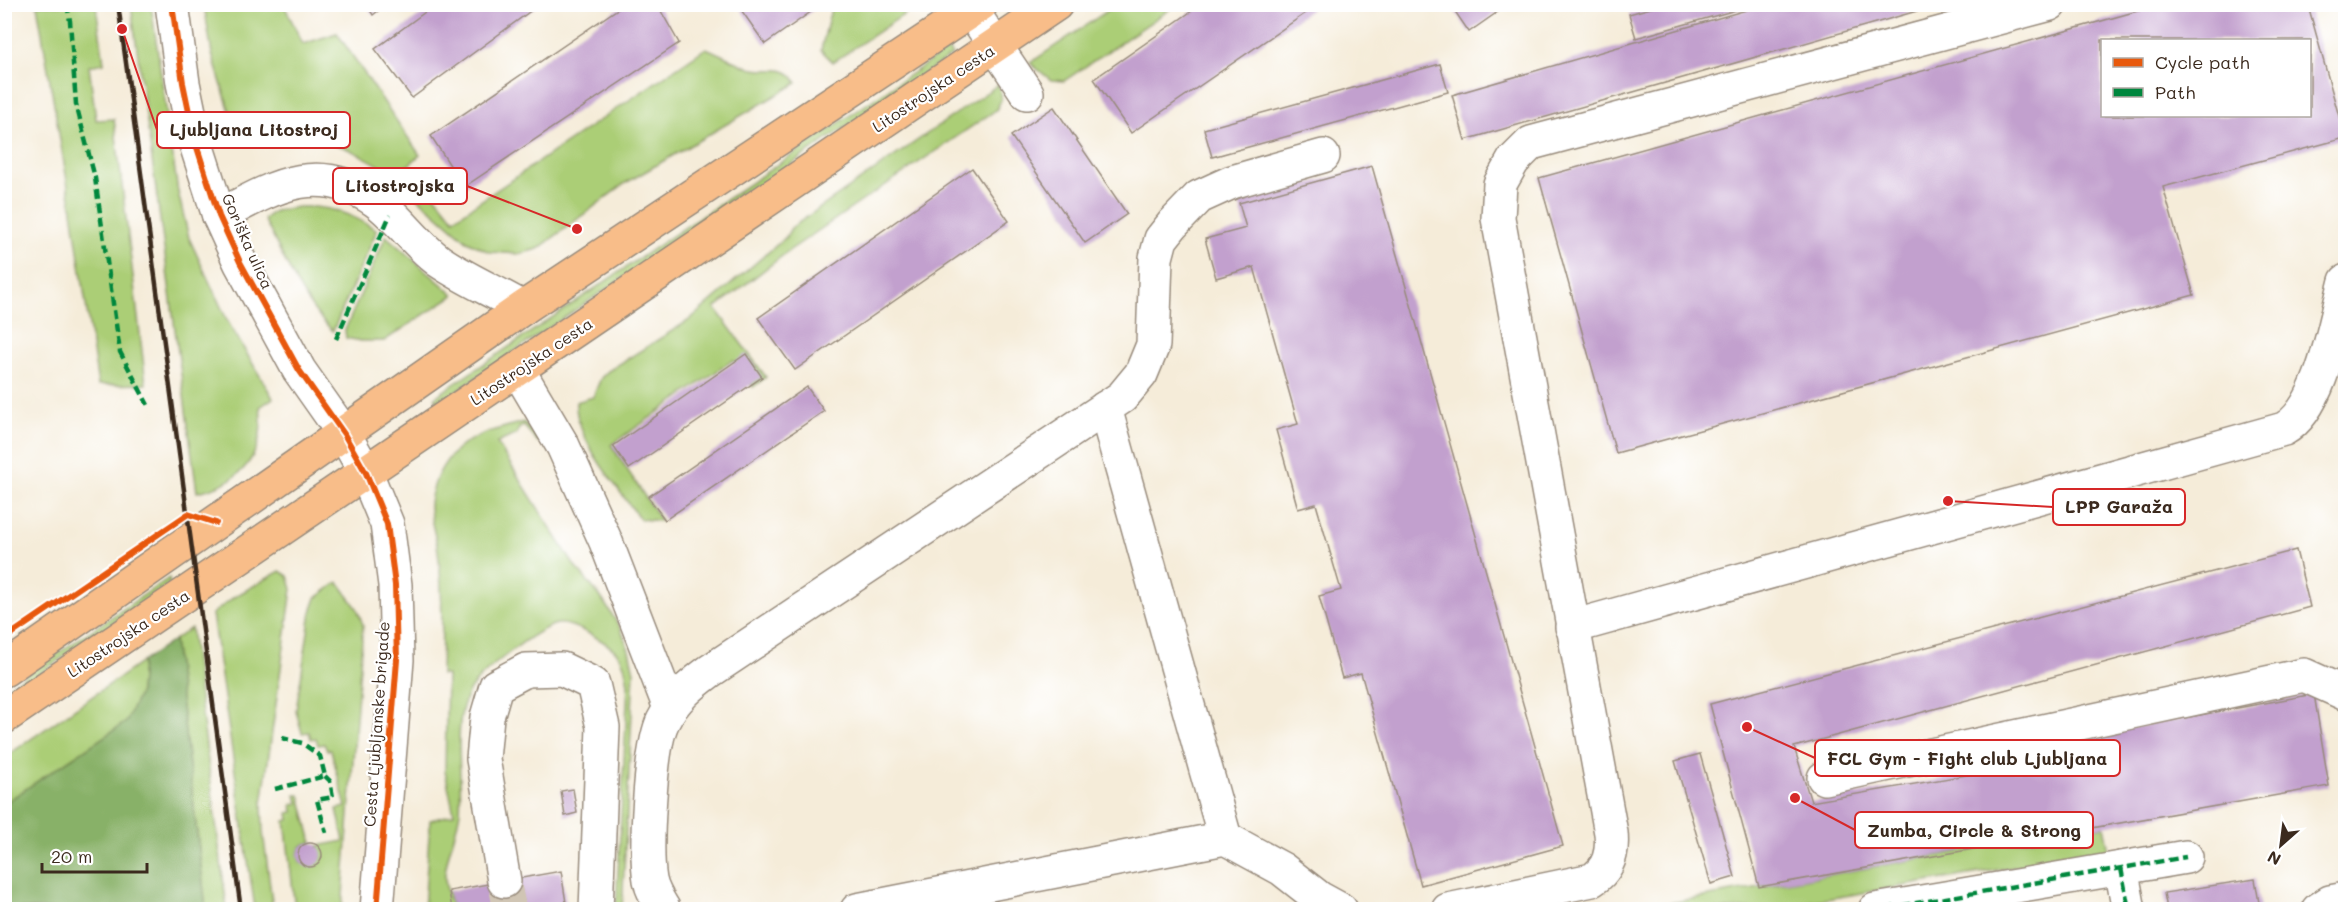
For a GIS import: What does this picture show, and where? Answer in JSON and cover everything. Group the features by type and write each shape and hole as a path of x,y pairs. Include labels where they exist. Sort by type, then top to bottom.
{"main road":[{"name":"Litostrojska cesta","path":"4,717 1056,4"},
{"path":"4,670 523,308 977,8"}],"street":[{"name":"Goriška ulica","path":"172,4 183,83 195,141 219,216 240,262 299,370 344,434 366,473"},
{"path":"1448,909 1592,880 1609,862 1611,849 1611,833 1498,218 1500,184 1513,161 1532,143 2050,4"},
{"path":"977,8 996,45 1026,93"},
{"path":"664,909 650,882 648,849 654,754 660,730 670,708 689,687 710,671 1105,408 1132,387 1153,345 1156,258 1161,239 1173,224 1199,197 1232,182 1323,156"},
{"path":"219,216 254,197 288,183 313,180 338,182 376,201 439,260 523,308"},
{"path":"1572,627 2284,429 2292,425 2318,382 2346,282"},
{"path":"518,370 563,447 606,542 670,708"},
{"path":"1105,408 1225,838"},
{"name":"Cesta Ljubljanske brigade","path":"366,473 387,524 397,615 394,705 377,909"},
{"path":"504,881 483,759 487,717 496,686 526,670 562,669 592,684 603,727 596,909"},
{"path":"1824,778 2304,675 2346,694"},
{"path":"857,909 1225,838 1282,869 1319,898 1341,909"},
{"path":"1887,908 2186,857"},
{"path":"2121,868 2129,909"},
{"path":"2318,909 2330,902 2346,899"}],"green space":[{"path":"832,4 918,5 833,62 821,50"},
{"path":"37,5 96,5 104,63 89,66 96,120 114,119 146,384 98,385 71,204"},
{"path":"131,5 151,5 178,192 189,238 228,322 273,398 260,407 259,438 255,452 248,463 227,481 197,492"},
{"path":"204,5 284,5 303,44 337,33 420,155 396,176 369,159 324,141 292,139 276,142 230,112 212,54"},
{"path":"1116,5 1176,5 1064,81 1051,80 1030,63"},
{"path":"706,48 756,70 776,70 788,73 797,83 624,184 538,249 519,254 489,252 467,241 403,185 418,174 454,219"},
{"path":"948,49 952,55 438,403 435,397"},
{"path":"999,84 1001,100 996,110 790,250 715,308 766,377 753,387 733,360 611,445 661,521 640,519 590,447 577,416 576,402 593,397 601,378 608,371 688,321 786,237 791,228"},
{"path":"298,207 330,209 358,219 377,230 333,331 322,321 303,294 264,219 275,211"},
{"path":"386,236 454,295 384,341 361,341 346,338 345,330"},
{"path":"524,422 541,440 538,442 524,426 519,428 517,434 497,443 574,565 600,596 620,627 634,672 622,909 616,909 628,684 626,672 620,657 607,644 580,629 557,624 536,634 508,653 483,675 468,693 460,720 460,811 445,874 452,909 424,910 430,820 454,814 445,771 447,675 441,675 441,582 438,551 430,512 431,495 443,466 461,446 484,434"},
{"path":"280,571 288,576 292,589 262,804 263,832 273,909 255,909 212,614 234,597"},
{"path":"169,578 170,584 5,697 5,689"},
{"path":"338,582 357,608 363,625 342,909 295,909 285,821 289,820 288,813 293,812 292,805 298,803 296,795 300,795 312,843 304,844 300,849 298,856 301,863 310,867 316,864 321,858 318,846 344,841 337,809 346,807 331,750 327,750 324,744 318,745 316,738 311,739 309,732 302,733 296,711 311,612 316,598"},
{"path":"191,628 227,909 206,909 174,640"},
{"path":"174,640 206,909 5,909 5,803 126,722 140,692 142,662"},
{"path":"142,662 140,692 126,722 5,803 5,757"},
{"path":"2104,826 2109,851 1768,909 1630,910"}],"building":[{"path":"366,4 387,4 373,15"},
{"path":"436,4 540,4 412,98 375,49"},
{"path":"625,4 657,4 679,43 464,187 431,136"},
{"path":"737,4 813,4 815,9 765,44"},
{"path":"1202,4 1319,4 1131,133 1094,79"},
{"path":"1450,4 1509,4 1469,32"},
{"path":"1665,4 1754,5 1636,38 1629,14"},
{"path":"1767,4 1938,5 1465,140 1452,95"},
{"path":"2159,5 2308,5 2345,138 2163,187 2194,295 1616,453 1539,178"},
{"path":"1440,64 1448,92 1212,157 1204,129"},
{"path":"1054,107 1127,214 1085,243 1011,136"},
{"path":"1372,166 1563,846 1421,885 1361,673 1342,678 1319,596 1341,590 1316,504 1298,509 1276,430 1298,424 1254,267 1216,278 1205,239 1246,228 1239,203"},
{"path":"972,168 1009,221 795,370 758,318"},
{"path":"746,354 762,377 629,469 613,446"},
{"path":"807,387 824,411 665,520 648,497"},
{"path":"2296,550 2310,607 1794,747 1811,802 1996,770 1994,753 2314,694 2329,786 1759,887 1710,704"},
{"path":"1700,754 1735,877 1711,884 1675,761"},
{"path":"573,789 577,813 565,816 561,791"},
{"path":"310,843 318,847 322,855 318,863 310,867 302,863 298,855 302,847"},
{"path":"561,871 567,909 452,909 449,891"},
{"path":"2255,879 2260,909 2167,909 2164,893"}],"tunnel":[{"path":"504,881 510,910"}],"railway":[{"path":"118,4 241,910"}],"marked path":[{"path":"67,4 76,104 95,178 120,352 148,405"},
{"path":"336,339 390,215"},
{"path":"275,789 325,776 320,756 302,743 282,738"},
{"path":"325,776 330,781 333,797 317,800 326,833"},
{"path":"1875,910 2186,857"},
{"path":"2121,868 2129,910"}],"cycle path":[{"path":"172,4 183,83 195,141 219,216 240,262 299,370 344,434 366,473 387,524 395,585 397,660 377,910"},
{"path":"4,639 188,514 216,523"}],"place":[{"name":"Ljubljana Litostroj","path":"122,29"},
{"name":"Litostrojska","path":"577,229"},
{"name":"LPP Garaža","path":"1948,501"},
{"name":"FCL Gym - Fight club Ljubljana","path":"1747,727"},
{"name":"Zumba, Circle & Strong","path":"1795,798"}]}
